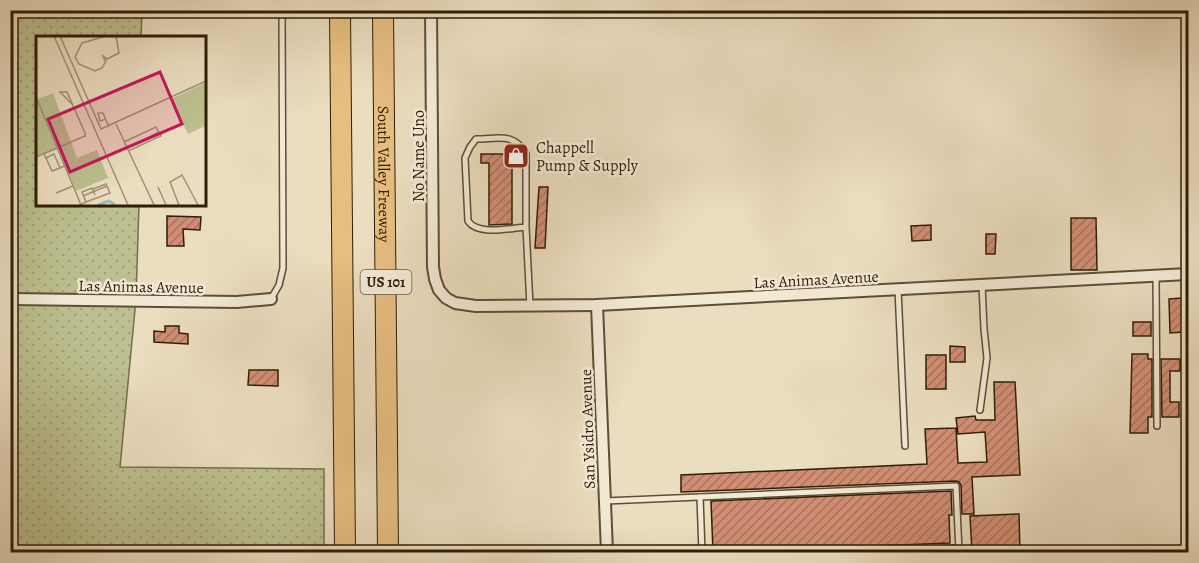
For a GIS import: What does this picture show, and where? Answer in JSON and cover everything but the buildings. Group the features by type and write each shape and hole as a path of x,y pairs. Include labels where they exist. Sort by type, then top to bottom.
{"highway":[{"name":"US 101","path":"340,10 345,552"},
{"name":"South Valley Freeway","path":"383,10 388,552"}],"street":[{"name":"No Name Uno","path":"431,10 434,267 439,290 446,298"},
{"name":"Las Animas Avenue","path":"446,298 455,303 476,306 597,305 1188,274"},
{"name":"Las Animas Avenue","path":"10,299 237,302 272,299"},
{"name":"San Ysidro Avenue","path":"597,305 607,552"}],"lane":[{"path":"272,299 279,285 283,268 282,10"},
{"path":"526,227 482,230 472,227 468,221 465,158 476,139 511,138 521,146 526,154 526,227 530,306"},
{"path":"1156,276 1157,426"},
{"path":"980,410 987,358 982,285"},
{"path":"898,289 905,446"},
{"path":"605,501 956,486 959,550 871,552"},
{"path":"700,497 702,552"}],"green space":[{"path":"10,11 142,11 141,36 36,36 36,206 139,206 136,299 120,467 324,469 324,552 11,552"}],"place":[{"name":"Chappell Pump & Supply","path":"516,156"}]}
